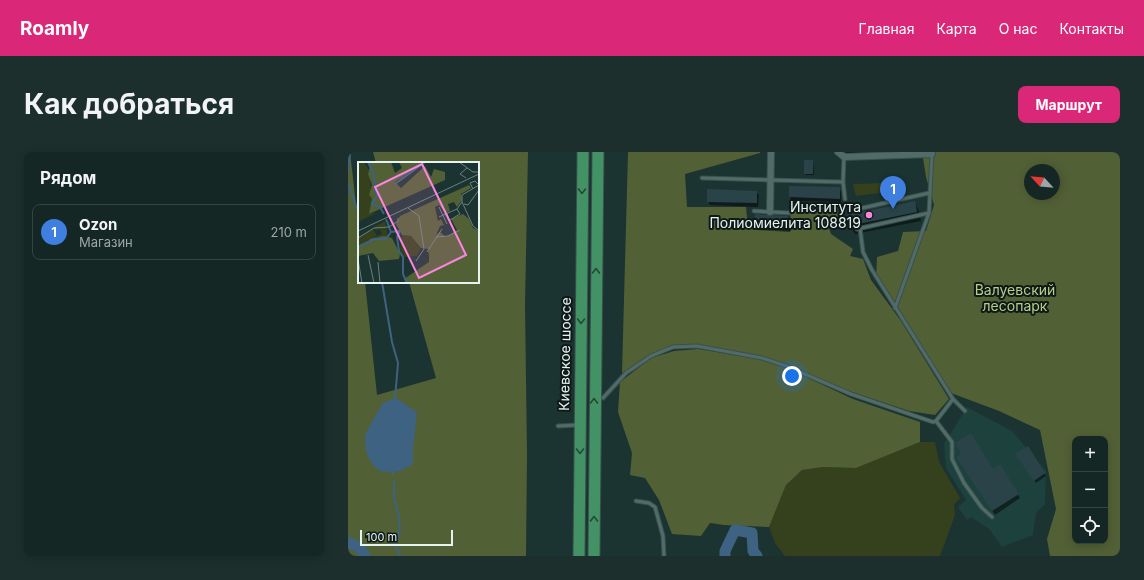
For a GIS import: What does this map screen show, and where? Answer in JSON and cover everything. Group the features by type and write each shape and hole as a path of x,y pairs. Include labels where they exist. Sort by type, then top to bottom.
{"highway":[{"name":"Киевское шоссе","path":"578,556 583,152"},
{"path":"594,556 598,152"}],"street":[{"path":"770,212 771,152"},
{"path":"838,152 844,157 932,153"}],"lane":[{"path":"895,308 929,213 932,153"},
{"path":"844,157 843,182 845,199"},
{"path":"702,178 843,182"},
{"path":"858,209 929,193"},
{"path":"754,211 790,213"},
{"path":"929,213 859,229 863,252 895,308 953,399 965,411"},
{"path":"603,398 626,373 651,356 673,347 697,346 762,358 786,366 851,394 933,422 936,421"},
{"path":"936,421 953,399"},
{"path":"936,421 952,442 952,459 964,483 982,508 992,517"},
{"path":"558,426 579,424"},
{"path":"636,501 649,503 655,506 663,536 664,556"}],"shaded area":[{"path":"395,398 417,413 413,448 413,464 400,471 383,472 376,468 369,459 366,451 365,435 383,403"},
{"path":"967,407 1012,431 1046,471 1045,504 1036,513 1033,535 1002,547 989,529 971,517 967,520 958,507 966,500 946,468 944,444"}],"green space":[{"path":"348,152 350,152 358,221 358,283 365,283 377,395 436,378 409,283 479,283 479,162 376,162 373,152 528,152 525,305 527,455 526,556 348,556"},
{"path":"628,152 760,152 685,174 687,207 746,207 748,228 791,231 790,204 838,207 838,218 827,222 831,234 853,249 850,256 863,259 871,280 901,321 949,399 935,415 909,411 846,390 788,365 761,356 698,345 673,346 653,354 622,373"},
{"name":"Валуевский лесопарк","path":"922,152 1120,152 1120,556 1050,556 1047,539 1056,509 1040,430 999,411 951,393 876,278 877,257 898,251 903,232 926,231 934,205 926,177"},
{"path":"886,183 887,192 856,196 853,184"},
{"path":"698,349 759,359 789,369 853,399 920,422 920,442 856,468 823,467 802,470 786,485 769,527 710,523 701,536 672,534 659,500 645,478 630,475 632,453 618,412 620,382 651,358 674,351"},
{"path":"920,442 935,442 939,462 960,498 954,504 955,515 940,556 785,556 775,543 769,527 786,485 802,470 823,467 856,468"}],"building":[{"path":"804,160 813,160 813,174 804,174"},
{"path":"789,186 840,187 840,199 789,197"},
{"path":"707,189 757,191 757,203 707,202"},
{"path":"915,201 917,212 849,226 847,215"},
{"path":"755,214 788,216 788,228 754,227"},
{"path":"971,433 993,469 1000,464 1019,494 992,511 956,457 961,454 955,443"},
{"path":"1028,446 1045,473 1034,481 1015,454"}],"waterway":[{"path":"348,172 350,152"},
{"path":"348,183 358,211"},
{"path":"382,283 392,342 398,363 395,399"},
{"path":"393,469 393,475"},
{"path":"394,482 394,498 400,529 395,546 401,556"},
{"path":"725,556 725,551 735,530 752,533 753,551 757,556"},
{"path":"348,542 360,548 365,556"}],"place":[{"name":"Ozon","path":"893,209"},
{"name":"Института Полиомиелита 108819","path":"869,215"}]}
